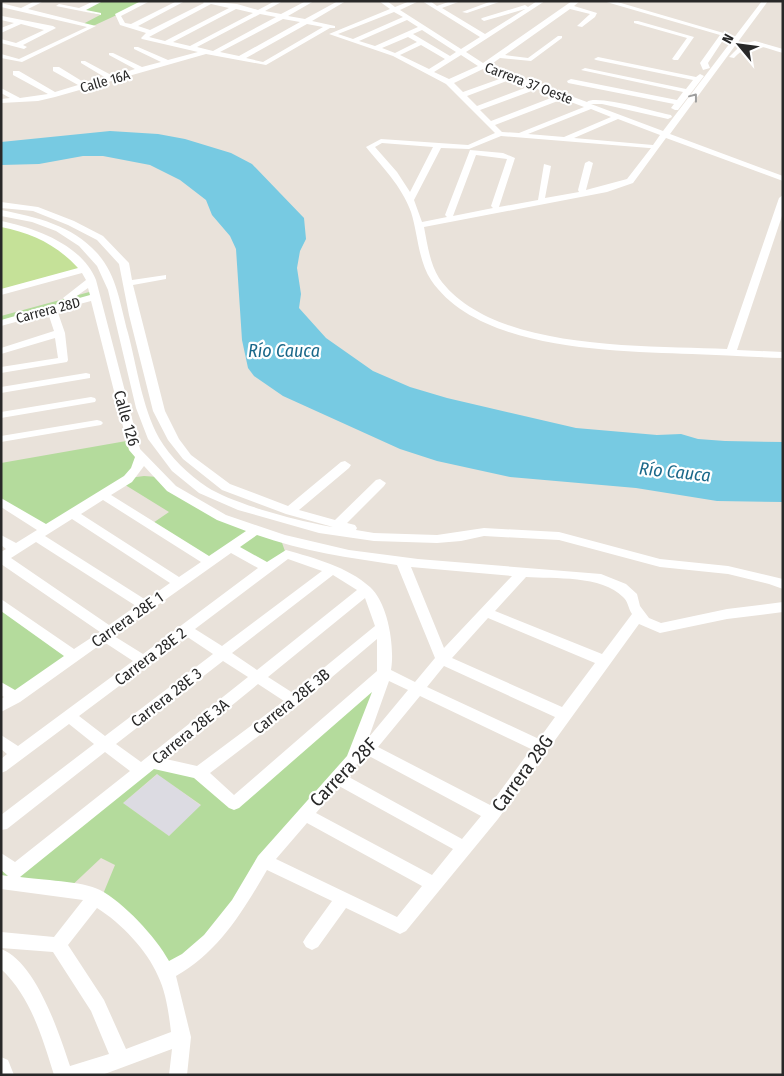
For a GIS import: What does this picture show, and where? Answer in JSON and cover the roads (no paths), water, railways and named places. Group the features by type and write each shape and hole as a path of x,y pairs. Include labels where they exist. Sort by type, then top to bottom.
{"street":[{"path":"2,17 32,1"},
{"path":"18,9 41,1"},
{"path":"40,14 70,1"},
{"path":"80,10 100,1"},
{"path":"147,1 117,15 122,24 152,32"},
{"path":"131,27 182,1"},
{"path":"166,43 246,1"},
{"path":"191,48 280,1"},
{"name":"Calle 16A","path":"1,101 20,101 55,95 211,52 311,1"},
{"path":"239,59 343,1"},
{"name":"Carrera 37 Oeste","path":"382,1 394,5 485,65 537,86 561,93"},
{"path":"416,1 394,5 332,34 355,40 395,55 449,82 500,134"},
{"path":"424,1 485,37"},
{"path":"436,8 458,1"},
{"path":"465,12 499,1"},
{"path":"449,82 485,65 577,1"},
{"path":"606,1 724,34 706,58 704,63 706,68"},
{"path":"418,224 449,215 617,182 649,146 664,134 668,117 758,1"},
{"path":"418,224 622,185 636,174 765,1"},
{"path":"330,26 264,64 144,38 144,36 209,2 282,16 345,29"},
{"path":"484,19 541,2"},
{"path":"429,72 541,2"},
{"path":"1,5 93,26 20,60 1,56"},
{"name":"Carrera 37 Oeste","path":"394,5 407,18 463,50"},
{"path":"59,6 99,14"},
{"path":"569,7 594,13 593,16 580,26"},
{"path":"2,17 52,29"},
{"path":"355,40 407,18"},
{"path":"1,31 21,22"},
{"path":"636,22 691,37 676,59"},
{"path":"17,45 60,25"},
{"path":"678,34 694,26"},
{"path":"377,48 423,27"},
{"path":"408,34 450,59"},
{"path":"498,56 529,60 560,37"},
{"path":"1,41 42,50"},
{"path":"395,55 422,42"},
{"path":"716,68 726,63 741,46 748,43 783,51"},
{"path":"136,48 169,63"},
{"path":"111,54 142,70"},
{"path":"490,124 561,93 600,57 697,79"},
{"path":"83,62 114,79"},
{"name":"Carrera 37 Oeste","path":"485,65 664,134"},
{"path":"56,69 86,87"},
{"path":"585,70 687,91"},
{"path":"16,73 55,95"},
{"path":"462,95 512,76"},
{"path":"572,81 679,103"},
{"path":"475,108 537,86"},
{"path":"1,90 20,101"},
{"path":"520,134 589,104 602,102 668,117"},
{"name":"Carrera 37 Oeste","path":"589,104 617,117 664,134"},
{"path":"566,138 617,117"},
{"path":"592,127 601,131"},
{"path":"649,146 520,134 500,134 469,147 438,146 391,152 410,200 418,224 419,234 436,279 454,299 485,319 510,329 588,345 783,356"},
{"path":"610,134 636,145"},
{"path":"664,134 783,179"},
{"path":"410,200 438,146"},
{"path":"449,215 473,152 503,155 511,158 495,206"},
{"path":"582,190 589,163"},
{"path":"541,198 547,166"},
{"path":"731,352 781,216 783,198"},
{"path":"1,205 36,209 72,223 100,238 124,263 130,283 134,315 159,411 174,440 187,457 226,487 374,537"},
{"path":"1,212 46,224 73,236 104,266 114,293 115,304 142,408 154,439 176,468 203,490 242,507 318,529 374,537 438,539 484,532 559,536 660,563 728,570 773,580 783,585"},
{"name":"Calle 126","path":"1,224 47,238 64,247 84,269 91,280 93,294 132,440 140,458 158,477 212,514 281,540 356,554 402,561 601,578 621,587 632,597 638,615"},
{"path":"1,292 84,269"},
{"path":"130,283 163,277"},
{"path":"68,298 91,280"},
{"path":"93,294 134,315"},
{"name":"Carrera 28D","path":"1,316 68,298 93,294"},
{"name":"Carrera 28D","path":"1,323 52,309 93,294"},
{"path":"1,370 63,360 60,332 52,309 71,306 84,308 99,316"},
{"path":"1,351 60,332"},
{"path":"1,390 86,376"},
{"path":"1,415 91,400"},
{"path":"1,438 97,423"},
{"path":"140,458 137,469 128,479 2,558 143,661"},
{"path":"290,510 345,465"},
{"path":"128,479 144,476 158,477"},
{"path":"339,524 380,483"},
{"path":"102,495 210,562"},
{"path":"1,502 41,533 146,606"},
{"path":"72,514 180,582"},
{"name":"Carrera 28E 1","path":"1,708 254,531"},
{"path":"1,539 15,549"},
{"path":"281,540 286,554 315,562 331,570 366,590 372,599 386,648 384,673 353,759"},
{"path":"230,547 267,568"},
{"name":"Carrera 28E 2","path":"1,766 286,554"},
{"path":"402,561 442,659 564,715"},
{"name":"Carrera 28E 3","path":"1,824 331,570"},
{"name":"Carrera 28F","path":"166,972 188,960 210,940 238,905 264,860 353,759 368,749 442,659 523,572"},
{"name":"Carrera 28E 3A","path":"10,879 366,590"},
{"path":"1,604 74,656"},
{"path":"638,615 644,621 660,628 727,614 783,607"},
{"path":"485,612 604,661"},
{"name":"Carrera 28G","path":"343,900 400,926 492,814 638,615"},
{"name":"Carrera 28E 3B","path":"200,773 294,701 381,628"},
{"path":"186,629 294,701"},
{"path":"384,673 541,748"},
{"path":"68,716 105,744 146,767 200,773 234,804 384,673"},
{"path":"1,687 15,698"},
{"path":"1,741 18,754"},
{"path":"368,749 492,814"},
{"path":"338,778 463,847"},
{"path":"304,814 433,884"},
{"path":"1,860 10,879 96,896 136,931 166,972 182,1037 183,1054 178,1075"},
{"path":"264,860 343,900 312,942"},
{"path":"58,945 96,896"},
{"path":"1,940 58,945"},
{"path":"58,945 98,1006 121,1060"},
{"path":"1,957 17,971 46,1020 63,1075"},
{"path":"70,1075 121,1060 182,1037"},
{"path":"1,1066 5,1075"}],"water":[{"name":"Río Cauca","path":"110,131 158,134 185,139 231,153 252,164 304,218 306,239 300,251 297,268 301,294 299,308 326,338 373,371 410,387 447,398 576,428 657,435 681,434 698,439 725,441 783,442 783,502 717,501 636,488 510,477 437,461 400,449 283,396 254,376 248,368 242,340 236,249 230,236 212,215 206,200 180,180 150,165 103,156 83,156 39,164 1,165 1,142"}]}
